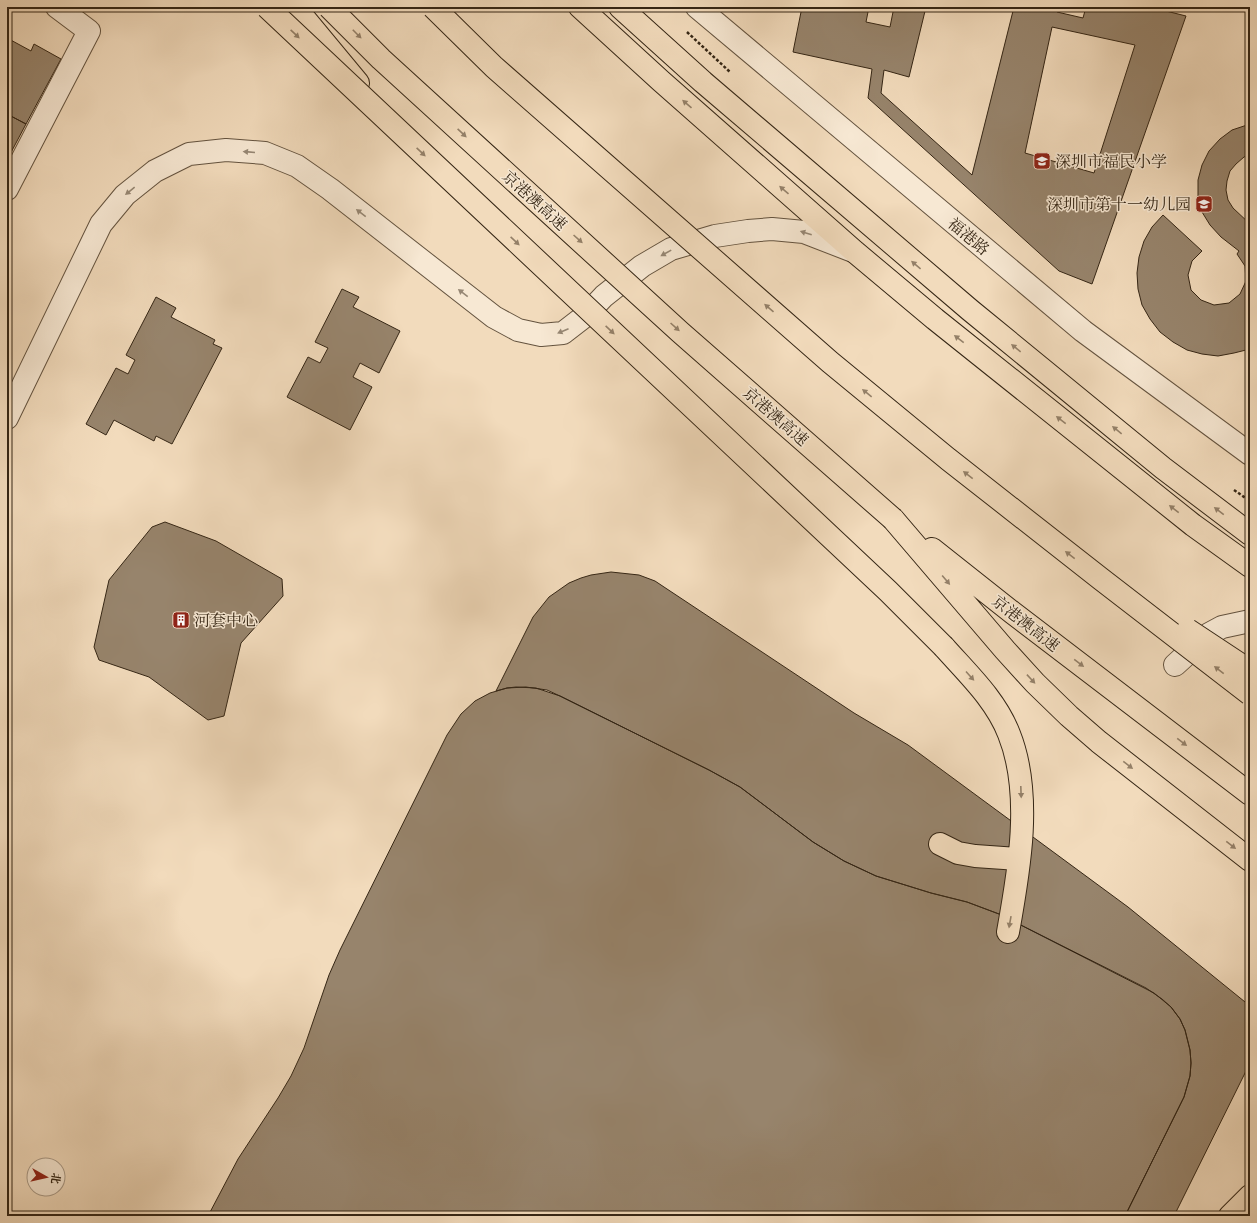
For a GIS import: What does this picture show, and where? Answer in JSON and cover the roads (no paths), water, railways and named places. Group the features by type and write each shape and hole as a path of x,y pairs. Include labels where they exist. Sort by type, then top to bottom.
{"main road":[{"path":"267,7 882,585 944,647 996,708 1009,734 1017,758 1021,788 1019,859 1008,932"},
{"path":"295,7 399,131"},
{"name":"京港澳高速","path":"329,7 381,59 600,259 893,519 1013,613 1250,794"},
{"path":"433,7 494,67 830,362 948,459 1250,694"},
{"path":"580,7 661,81 856,252 935,319 1193,524 1250,566"},
{"path":"620,7 703,82 970,310 1163,468 1250,534"},
{"path":"893,519 1004,650 1069,716 1099,742 1250,860"},
{"path":"1101,579 1173,620 1250,671"},
{"path":"940,844 958,852 975,856 1019,859"},
{"path":"1230,1216 1250,1196"}],"street":[{"path":"7,189 89,31 57,7"},
{"name":"福港路","path":"697,7 1083,331 1250,454"},
{"path":"7,418 101,224 125,195 155,171 189,154 226,150 265,154 297,166 330,189 494,317 518,330 541,335 563,333 585,316 604,296 642,266 671,249 715,236 772,229 804,232 856,252"},
{"path":"1175,665 1209,634 1222,627 1250,621"}],"place":[{"name":"深圳市福民小学","path":"1042,161"},
{"name":"深圳市第十一幼儿园","path":"1204,204"},
{"name":"河套中心","path":"181,620"}]}
